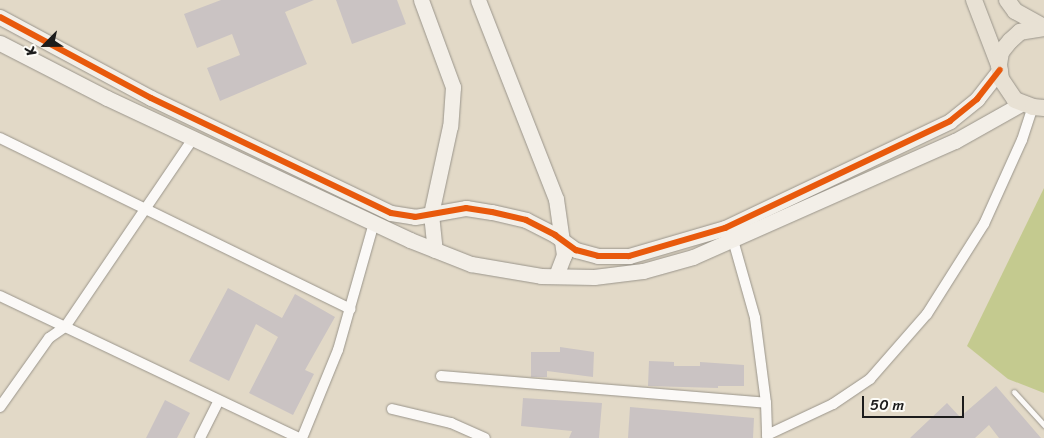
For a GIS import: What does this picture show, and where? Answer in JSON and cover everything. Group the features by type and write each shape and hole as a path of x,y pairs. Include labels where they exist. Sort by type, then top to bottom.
{"main road":[{"path":"974,0 1006,90 1036,108"},
{"path":"1007,0 1015,10 1044,27"},
{"path":"999,67 1001,52 1020,32 1044,27"}],"street":[{"path":"421,0 453,87 450,126 431,214 436,250"},
{"path":"478,0 556,199 564,241 564,255 556,276"},
{"path":"0,17 151,98 391,213 415,217 466,208 492,212 526,220 564,241 576,250 598,256 628,256 725,228 950,121 978,98 999,67"},
{"path":"0,43 107,98 194,136 374,223 436,250 471,264 556,276 594,277 642,271 692,257 955,140 1036,108"},
{"path":"733,240 754,318 766,403 767,436 832,404 870,379 928,314 984,224 1036,108"},
{"path":"0,407 49,338 65,327 194,136"},
{"path":"0,138 145,211 351,309"},
{"path":"0,296 300,438 338,350 374,223"},
{"path":"440,376 766,403"},
{"path":"200,438 219,400"},
{"path":"392,409 451,423 485,438"}],"lane":[{"path":"1014,392 1044,425"}],"green space":[{"path":"1044,188 1044,393 1008,379 967,346"}],"building":[{"path":"221,0 314,0 285,12 307,64 220,101 207,68 240,55 232,34 197,48 184,14"},
{"path":"336,0 397,0 406,24 352,44"},
{"path":"228,288 282,318 295,294 335,317 305,370 314,374 293,415 249,393 278,337 256,324 229,381 189,361"},
{"path":"560,347 594,352 593,377 547,371 547,377 531,377 531,352 560,352"},
{"path":"649,361 674,362 674,366 700,366 700,362 744,365 744,386 718,386 718,388 648,386"},
{"path":"996,386 1041,438 999,438 989,425 975,438 910,438 947,403 960,417"},
{"path":"523,398 602,403 599,438 569,438 572,431 521,426"},
{"path":"165,400 190,413 177,438 146,438"},
{"path":"630,407 754,418 753,438 628,438"}],"cycle path":[{"path":"0,17 151,98 391,213 415,217 466,208 492,212 526,220 555,235 576,250 598,256 629,256 725,228 950,121 977,99 1000,70"}]}
